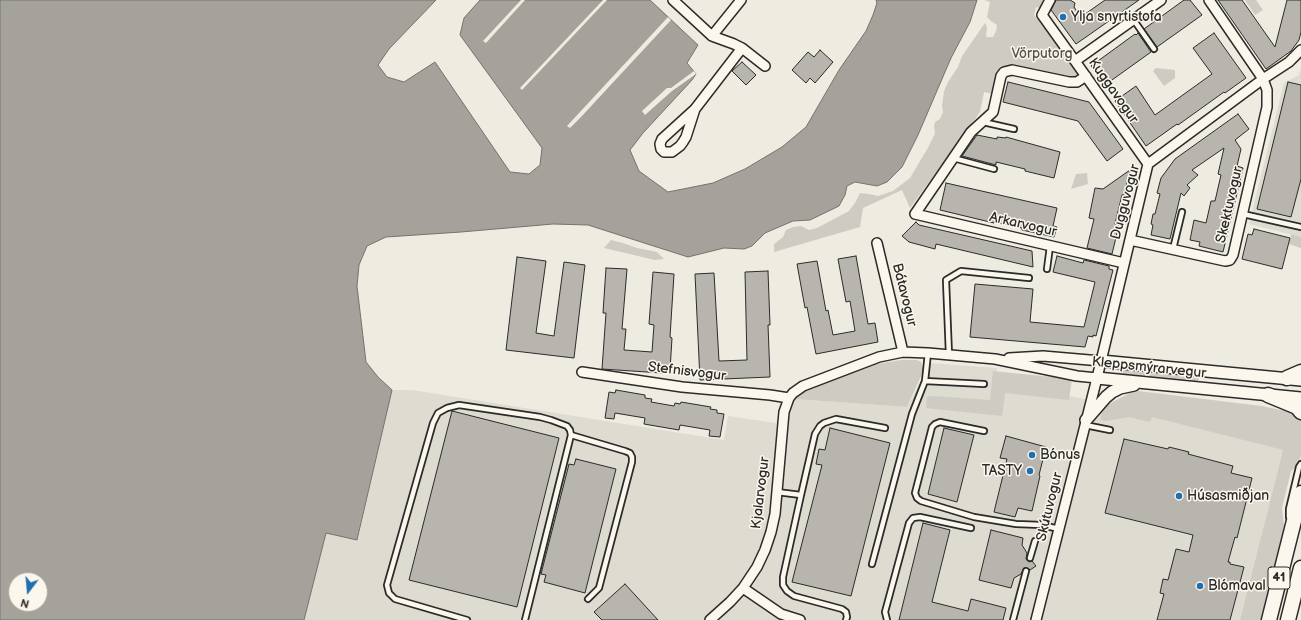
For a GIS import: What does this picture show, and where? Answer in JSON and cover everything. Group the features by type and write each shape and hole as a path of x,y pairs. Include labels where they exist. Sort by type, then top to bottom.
{"highway":[{"path":"1287,378 1301,372"},
{"path":"1268,395 1297,407 1301,412"},
{"name":"41","path":"1269,620 1301,492"},
{"name":"41","path":"1288,620 1301,568"}],"street":[{"path":"673,0 712,36 742,48 765,66"},
{"path":"712,36 741,0"},
{"path":"1050,0 1042,15 1075,61"},
{"name":"Kuggavogur","path":"1148,164 1075,61 1161,0"},
{"path":"1209,0 1263,79"},
{"path":"695,109 683,142 672,152 664,152 661,149 660,144 662,139 695,109 742,48"},
{"name":"Dugguvogur","path":"1097,378 1148,164 1263,79 1289,62 1301,50"},
{"path":"953,158 971,132 993,112 1001,76 1004,72 1012,70 1069,82 1076,82 1086,76"},
{"name":"Skektuvogur","path":"1130,240 1225,261 1230,260 1233,255 1243,214 1267,108 1267,90 1263,79"},
{"name":"Arkarvogur","path":"953,158 915,214 1124,263"},
{"name":"Bátavogur","path":"877,243 903,352"},
{"name":"Kleppsmýrarvegur","path":"788,398 803,386 879,357 903,352 995,359 1080,376 1301,398"},
{"name":"Kleppsmýrarvegur","path":"995,359 1043,356 1301,380"},
{"name":"Stefnisvogur","path":"582,372 682,387 788,398"},
{"name":"Skútuvogur","path":"1036,620 1097,378"},
{"path":"1086,422 1100,404 1112,392 1128,386 1154,384"},
{"name":"Kjalarvogur","path":"710,620 743,588 757,567 772,532 784,412 788,398"},
{"path":"743,588 781,614 800,620"}],"lane":[{"path":"1133,19 1154,48"},
{"path":"982,122 1014,130"},
{"path":"953,158 994,169"},
{"path":"1173,249 1182,212"},
{"path":"1243,214 1301,227"},
{"path":"1047,269 1050,246"},
{"path":"949,355 946,280 961,271 1029,278"},
{"path":"872,564 912,414 925,381 928,353"},
{"path":"925,381 984,384"},
{"path":"466,620 395,599 389,593 387,585 433,423 438,413 447,408 459,405 540,417 567,426 570,430 571,435 525,620"},
{"path":"846,620 846,612 842,609 794,596 787,591 783,585 783,577 815,434 820,426 828,420 836,419 885,428"},
{"path":"984,431 940,422 935,424 932,427 915,493 917,498 921,501 974,517 1016,524 1042,525 1059,529"},
{"path":"1086,422 1110,430"},
{"path":"571,435 625,451 630,453 632,457 632,462 599,588 588,600"},
{"path":"1290,536 1289,510 1301,464"},
{"path":"777,492 801,495"},
{"path":"887,620 885,612 909,523 913,518 920,517 971,528"},
{"path":"1030,558 1035,541"},
{"path":"1013,620 1026,572"}],"shaded area":[{"path":"0,0 436,0 389,49 378,65 387,77 404,82 435,62 510,172 529,174 540,165 542,148 460,35 464,18 480,0 650,0 698,45 687,63 696,74 643,133 630,150 639,171 668,192 713,183 745,169 782,147 806,127 839,70 866,31 877,3 876,0 977,0 970,22 951,58 918,135 902,167 887,182 877,186 855,182 847,186 845,195 839,206 810,220 793,221 765,233 752,246 744,249 724,248 688,257 588,225 553,224 386,237 367,246 359,265 357,286 366,362 378,377 392,390 357,540 326,533 304,620 0,620"},
{"path":"1301,68 1301,237 1249,224 1284,83 1299,75"},
{"path":"930,363 997,368 996,388 1076,397 1283,450 1240,620 304,620 326,532 358,540 392,390 412,390 724,440 728,416 775,423 795,399 907,407"}],"green space":[{"name":"Vörputorg","path":"984,0 1045,0 1043,9 1036,7 1034,15 1080,74 1071,78 1065,78 1007,66 1000,66 993,94 984,92 980,112 910,208 902,190 863,208 860,227 774,252 774,244 783,237 786,230 801,226 809,230 817,228 849,211 860,193 878,196 893,191 910,178 935,133 935,122 940,119 943,112 942,106 944,91 958,67 962,56 985,23 987,27 986,37 993,37 996,31 997,25 987,17 990,2"},
{"path":"1245,0 1256,0 1263,10 1255,15"},
{"path":"1156,68 1175,70 1175,78 1164,86 1153,71"},
{"path":"1087,173 1088,184 1071,189 1076,174"},
{"path":"1291,234 1301,237 1301,248 1289,244"},
{"path":"611,240 657,252 664,259 655,260 604,248"},
{"path":"901,360 917,360 921,362 923,368 907,407 795,399 795,396 803,391 877,364"},
{"path":"1119,370 1199,378 1198,381 1174,382 1118,377"},
{"path":"993,371 1072,379 1069,400 1005,393 1002,416 926,408 927,397 932,396 990,400"},
{"path":"1138,391 1262,406 1285,411 1301,420 1301,456 1296,467 1291,471 1282,508 1284,526 1282,544 1263,620 1240,620 1283,450 1152,417 1150,422 1129,417 1107,421 1100,420 1102,412 1107,405 1128,394"}],"pier":[{"path":"521,0 525,0 486,43 483,41"},
{"path":"603,0 607,0 522,90 520,88"},
{"path":"668,17 671,20 581,117 570,128 567,126"},
{"path":"694,71 696,74 672,91 645,115 642,111 667,88 671,88"}],"building":[{"path":"1056,0 1070,0 1075,3 1074,7 1081,17 1105,0 1139,0 1076,44 1051,10"},
{"path":"1184,0 1190,0 1202,15 1157,47 1144,29"},
{"path":"1218,0 1242,0 1275,47 1287,0 1301,0 1301,32 1299,40 1291,51 1266,69"},
{"path":"1138,33 1151,52 1105,85 1091,66"},
{"path":"1214,33 1246,78 1146,146 1115,101 1136,86 1155,115 1212,74 1193,48"},
{"path":"820,50 833,62 815,83 810,78 806,83 792,70 808,52 814,57"},
{"path":"742,62 756,75 746,85 732,71"},
{"path":"1008,82 1089,102 1123,149 1107,161 1078,121 1003,102"},
{"path":"1288,82 1301,85 1301,179 1291,217 1257,209"},
{"path":"1238,114 1249,129 1235,140 1241,149 1237,166 1243,168 1223,252 1199,246 1200,242 1190,240 1194,220 1206,223 1211,201 1215,201 1221,175 1218,174 1224,148 1192,170 1198,175 1187,185 1190,188 1184,196 1181,193 1170,239 1151,235 1153,225 1151,224 1160,194 1157,193 1161,178 1175,159"},
{"path":"977,135 997,139 997,137 1006,137 1060,152 1054,178 996,162 996,165 962,156"},
{"path":"1130,170 1115,224 1119,225 1112,254 1087,248 1094,219 1089,218 1095,188 1103,189"},
{"path":"946,183 1057,208 1053,226 1057,227 1054,237 1022,230 1022,228 940,210"},
{"path":"916,222 919,225 1032,251 1033,267 936,244 935,249 909,242 902,236"},
{"path":"1254,229 1290,238 1282,269 1242,259 1248,234 1252,235"},
{"path":"856,256 868,324 875,323 878,342 816,354 807,307 805,308 797,264 817,261 826,311 828,310 833,335 855,331 850,301 846,302 838,259"},
{"path":"1057,256 1083,263 1084,260 1109,266 1109,269 1113,270 1096,336 1088,336 1085,347 970,337 975,284 1033,289 1030,322 1084,327 1095,282 1053,272"},
{"path":"517,257 546,261 536,333 554,336 564,262 585,265 574,358 506,350"},
{"path":"606,268 627,269 622,329 626,329 624,350 652,352 654,325 649,324 653,272 674,274 670,337 672,338 670,370 662,370 662,373 602,369 606,313 603,313"},
{"path":"768,271 770,377 700,380 695,274 714,273 719,361 747,360 745,272"},
{"path":"616,390 645,395 645,398 652,399 651,402 674,406 675,403 680,404 681,402 711,407 710,409 717,410 717,413 724,414 720,437 709,436 710,430 680,425 679,430 644,424 645,418 615,413 614,419 605,418 609,392 615,393"},
{"path":"452,411 559,438 517,607 409,580"},
{"path":"830,428 890,443 851,596 792,582 822,465 816,464 819,449 825,450"},
{"path":"944,428 974,435 957,502 928,494"},
{"path":"1006,436 1046,447 1032,511 1018,508 1015,517 994,512 1007,459 1000,458"},
{"name":"Húsasmiðjan","path":"1124,439 1189,452 1188,454 1233,466 1231,473 1252,478 1237,538 1235,537 1228,562 1230,562 1230,564 1244,567 1230,620 1157,620 1164,594 1160,593 1163,579 1168,580 1176,549 1189,552 1193,535 1105,513"},
{"path":"576,459 616,469 585,593 544,582 546,575 541,574 569,464 574,465"},
{"path":"923,523 950,530 932,602 968,611 971,599 1006,608 1003,620 899,620"},
{"path":"991,530 1023,538 1022,545 1027,553 1026,559 1029,562 1032,561 1036,566 1030,570 1024,568 1021,574 1014,578 1011,588 979,580"},
{"path":"625,584 658,620 602,620 594,612"}],"place":[{"name":"Ylja snyrtistofa","path":"1063,17"},
{"name":"Bónus","path":"1032,455"},
{"name":"TASTY","path":"1030,471"},
{"name":"Húsasmiðjan","path":"1179,496"},
{"name":"Blómaval","path":"1200,586"}]}
